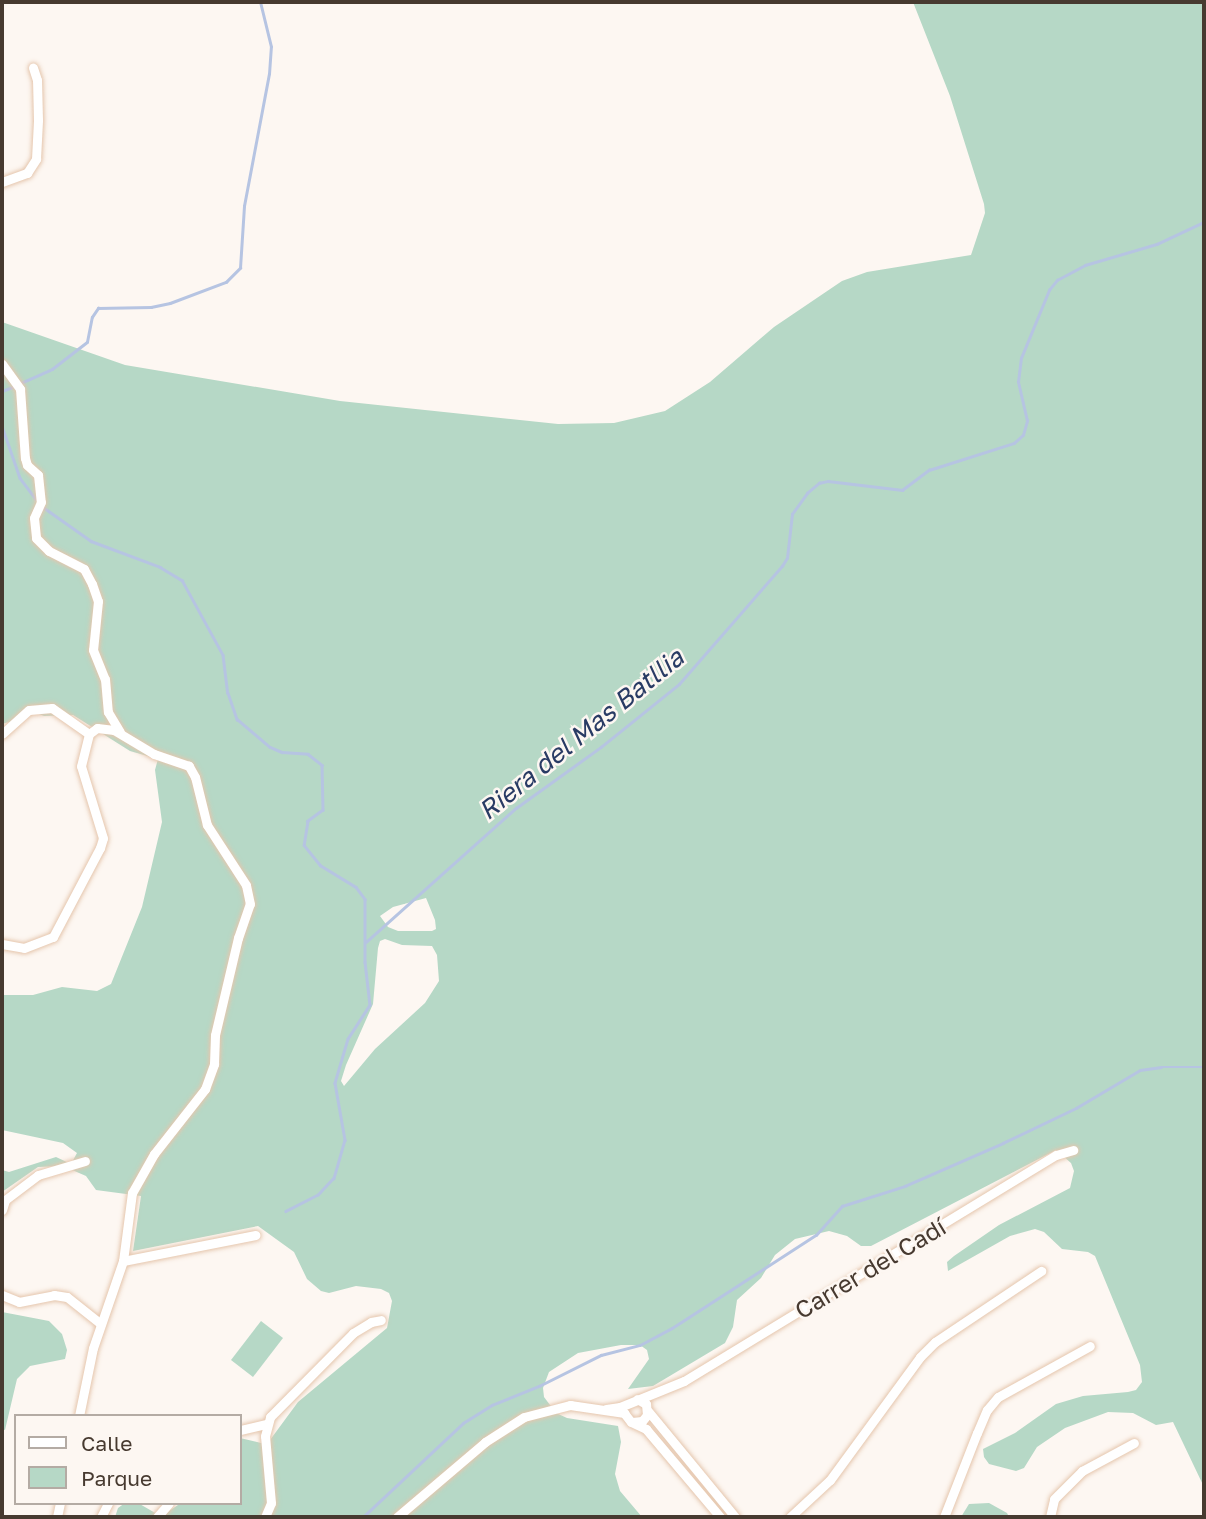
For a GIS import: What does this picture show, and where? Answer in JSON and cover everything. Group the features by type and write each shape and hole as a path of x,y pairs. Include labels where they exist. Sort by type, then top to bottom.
{"street":[{"path":"2,182 27,173 36,159 37,80 33,68"},
{"path":"2,364 20,389 25,458 27,465 38,475 41,502 34,518 36,538 49,551 84,569 92,584 97,601 93,650 105,680 108,712 121,734"},
{"path":"2,734 29,710 52,708 89,734"},
{"path":"2,944 24,948 37,946 53,937 100,848 103,838 81,766 89,734 97,728 121,734 154,754 189,766 195,777 207,825 241,876 250,904 238,938 215,1035 214,1064 205,1089 154,1154 136,1184 130,1205 123,1261 101,1324 79,1414"},
{"name":"Carrer del Cadí","path":"648,1411 656,1398 669,1389 1056,1155 1073,1150"},
{"path":"2,1210 5,1200 38,1175 85,1161"},
{"path":"123,1261 255,1235"},
{"path":"790,1517 830,1480 927,1350 950,1331 1041,1271"},
{"path":"2,1295 19,1302 54,1295 67,1297 101,1324"},
{"path":"265,1517 271,1503 266,1424 270,1417 354,1333 371,1322 381,1320"},
{"path":"944,1517 987,1410 998,1397 1060,1359 1090,1346"},
{"name":"Carrer del Cadí","path":"638,1399 669,1389"},
{"path":"606,1409 638,1399 643,1402 735,1517"},
{"path":"624,1413 627,1403"},
{"path":"397,1517 485,1442 524,1417 570,1405 624,1413 631,1422 646,1429 717,1516"},
{"path":"631,1422 642,1421 648,1411"},
{"path":"242,1430 266,1424"},
{"path":"1050,1517 1054,1499 1082,1471 1134,1443"}],"green space":[{"path":"913,2 1204,2 1204,1487 1173,1422 1156,1425 1133,1413 1108,1412 1065,1428 1037,1447 1024,1468 1016,1471 989,1464 984,1457 983,1449 1015,1433 1056,1404 1083,1396 1136,1390 1142,1382 1140,1365 1095,1256 1088,1252 1062,1249 1044,1232 1035,1229 1010,1236 948,1271 947,1262 999,1225 1070,1188 1074,1171 1071,1163 1056,1150 871,1246 861,1246 847,1236 829,1231 795,1239 775,1255 761,1278 737,1300 733,1327 725,1343 653,1386 628,1389 649,1359 647,1350 640,1345 621,1345 578,1353 549,1372 543,1388 544,1397 556,1413 567,1418 618,1426 621,1442 615,1474 620,1491 642,1517 115,1517 122,1505 141,1505 157,1514 166,1513 178,1505 242,1505 242,1438 261,1443 270,1440 298,1402 387,1328 392,1301 389,1293 381,1289 356,1286 329,1293 321,1291 307,1279 294,1252 258,1226 133,1251 141,1196 96,1190 86,1176 63,1166 38,1167 2,1192 2,1170 9,1172 56,1157 71,1164 77,1153 63,1143 2,1130 2,995 33,995 62,987 97,991 111,984 142,907 162,822 155,770 158,759 130,751 73,715 44,716 29,710 16,720 2,724 2,322 125,365 340,401 558,424 614,423 665,411 710,382 774,327 842,281 867,272 971,255 985,213 950,96","holes":["426,898 436,929 432,931 398,931 388,927 380,916 393,907","385,939 402,945 432,946 437,955 439,981 425,1003 375,1049 344,1086 341,1081 346,1065 373,1004 380,941"]},
{"path":"2,1312 49,1321 62,1334 67,1350 65,1359 30,1366 17,1379 5,1430 2,1429"},
{"path":"261,1321 283,1338 253,1377 231,1360"},
{"path":"989,1503 1007,1513 1009,1517 961,1517 969,1504"}],"waterway":[{"path":"21,383 52,369 87,342 92,317 98,308 151,307 170,303 226,282 240,268 244,206 269,74 271,47 260,2"},
{"name":"Riera del Mas Batllia","path":"366,942 516,808 601,747 679,684 782,566 787,558 792,514 807,493 819,483 828,481 902,490 929,470 1014,443 1023,435 1027,421 1018,382 1021,358 1049,290 1057,280 1085,265 1157,244 1204,222"},
{"path":"2,391 15,386"},
{"path":"2,426 20,478 36,499"},
{"path":"43,507 91,541 160,567 182,580 223,655 228,693 237,719 270,747 282,752 308,754 322,765 323,810 308,821 304,845 320,865 356,887 365,899 365,962 370,1005 348,1039 335,1083 345,1140 334,1178 318,1195 286,1211"},
{"path":"363,1517 463,1423 492,1405 539,1386 601,1355 640,1345 672,1328 816,1235 842,1206 905,1186 1003,1143 1076,1108 1140,1070 1204,1067"}]}
